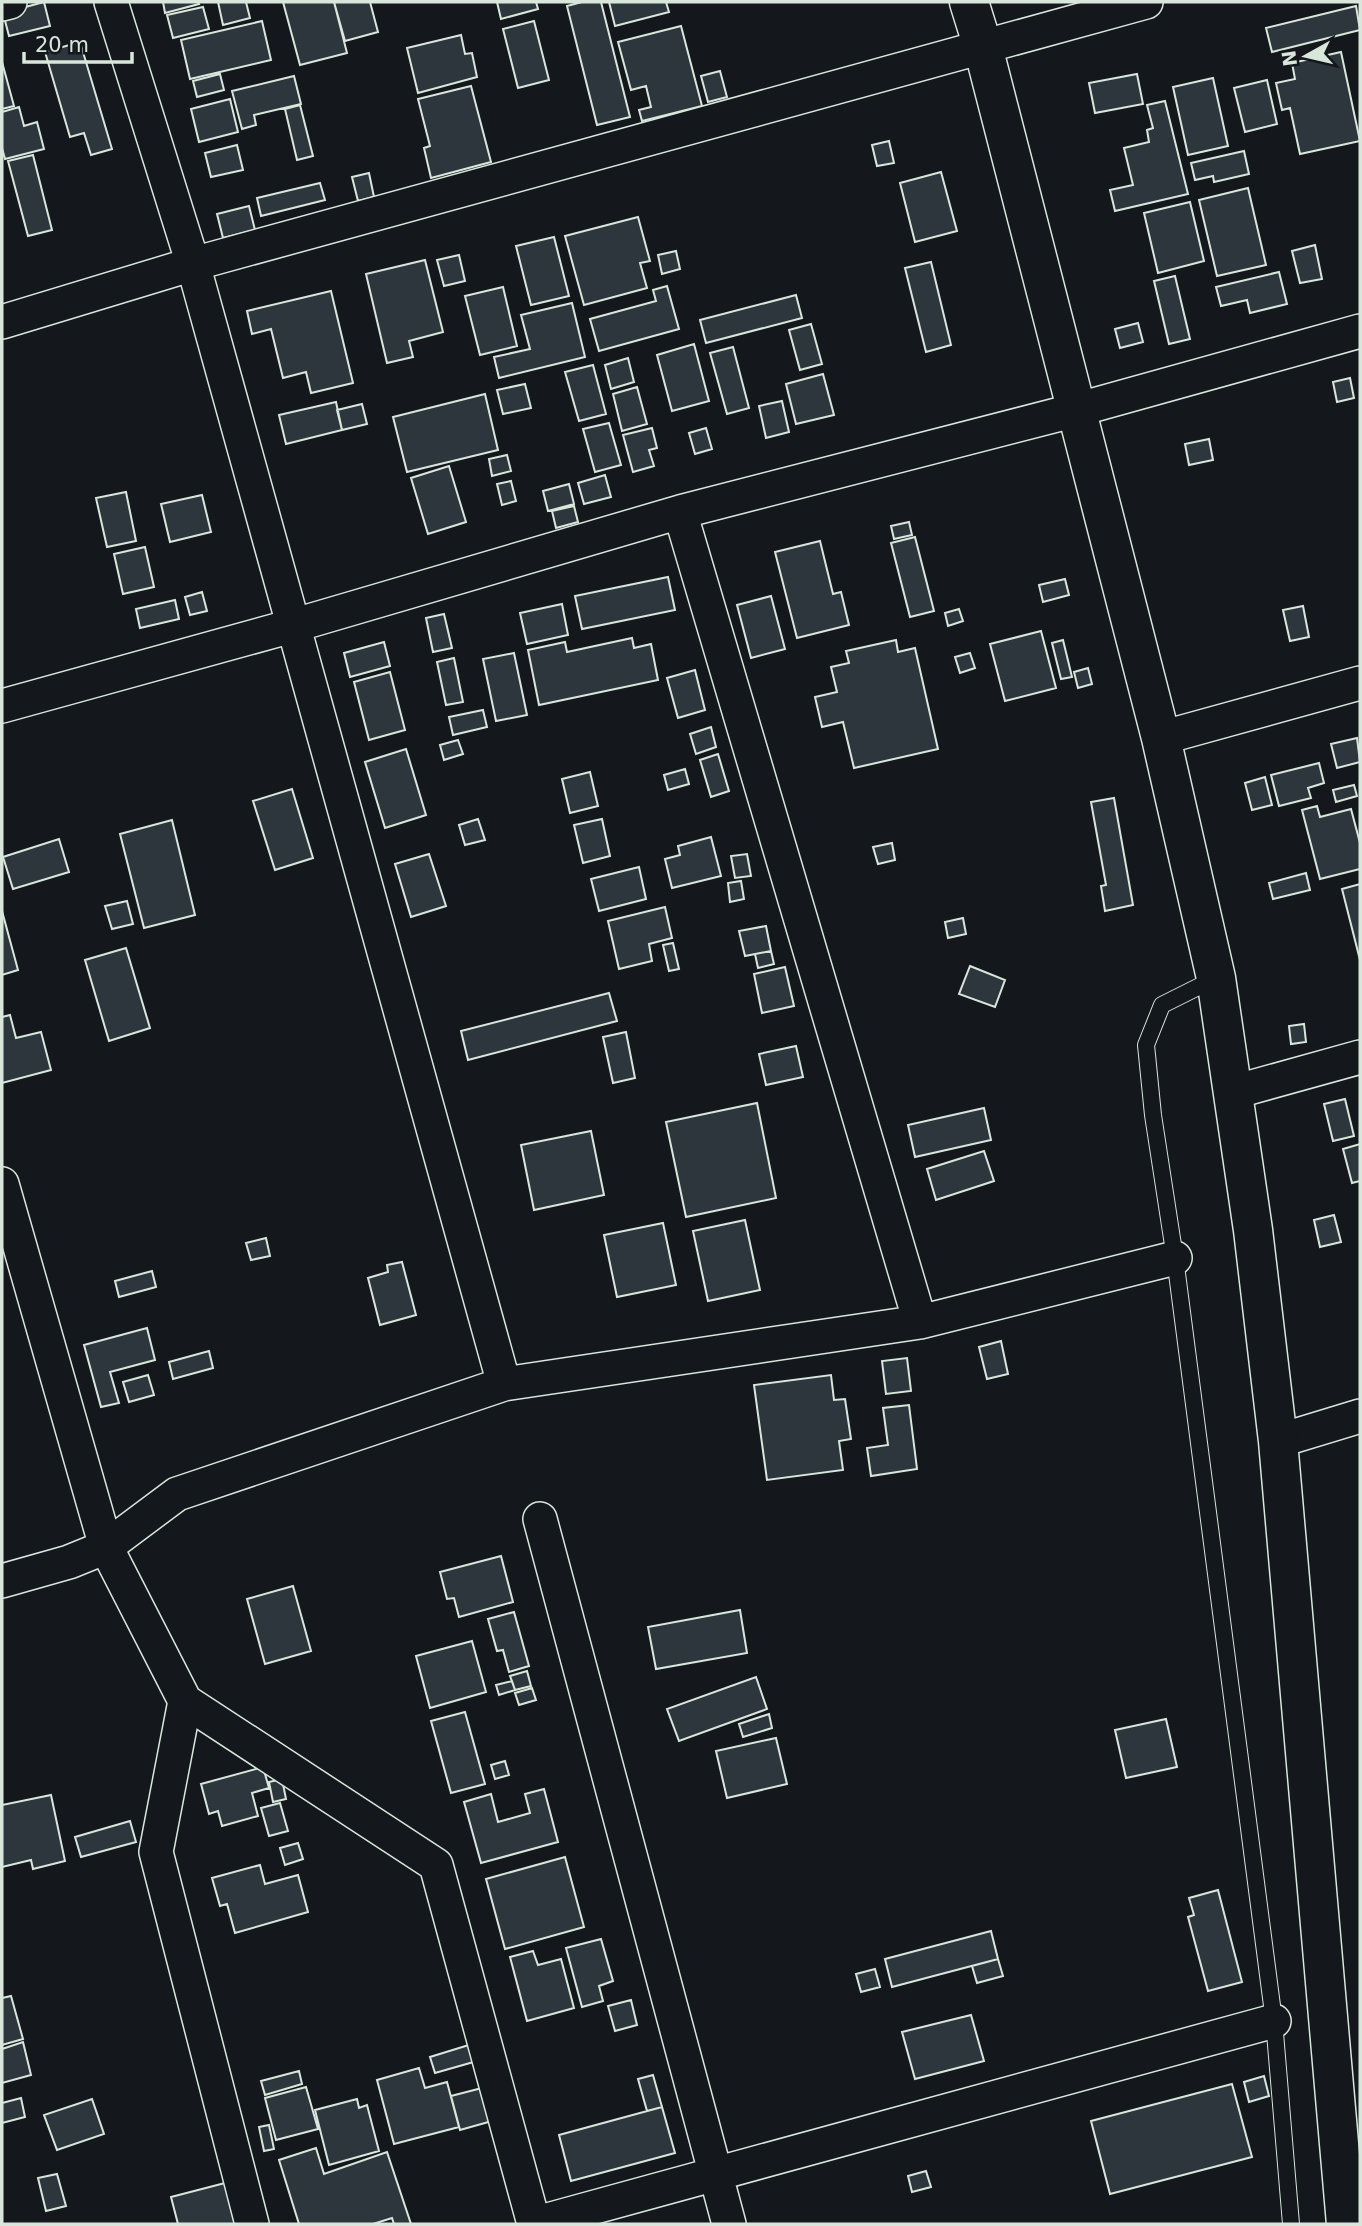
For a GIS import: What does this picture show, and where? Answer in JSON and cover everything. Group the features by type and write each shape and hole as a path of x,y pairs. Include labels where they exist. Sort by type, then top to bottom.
{"main road":[{"path":"969,2 983,47 1161,738 1216,978 1234,1092 1278,1441 1346,2224"}],"street":[{"path":"2,4 10,2"},
{"path":"111,2 193,264 504,1384"},
{"path":"2,321 193,264 1146,2"},
{"path":"2,706 292,626 680,512 1076,410 1360,331"},
{"path":"680,512 920,1322"},
{"path":"1161,738 1360,683"},
{"path":"1234,1092 1360,1058"},
{"path":"2,1184 106,1546 185,1701 436,1865 533,2224 1274,2021"},
{"path":"2,1581 69,1562 106,1546 177,1494 504,1384 920,1322 1175,1258"},
{"path":"1278,1441 1360,1416"},
{"path":"540,1519 729,2224"},
{"path":"185,1701 156,1852 251,2224"}],"lane":[{"path":"1216,978 1162,1005 1146,1045 1153,1115 1175,1258 1274,2021 1291,2224"}],"building":[{"path":"44,2 50,26 9,36 3,13"},
{"path":"163,2 198,2 199,4 165,13"},
{"path":"218,2 246,2 250,18 223,25"},
{"path":"283,2 334,2 347,53 300,65"},
{"path":"334,2 370,2 378,32 345,41"},
{"path":"497,2 536,2 538,9 501,19"},
{"path":"582,2 601,2 630,117 597,125 567,6"},
{"path":"609,2 666,2 669,12 615,26"},
{"path":"1356,6 1360,30 1272,52 1266,28"},
{"path":"203,7 209,29 173,38 167,15"},
{"path":"262,21 271,60 190,79 181,40"},
{"path":"534,21 549,80 518,88 503,29"},
{"path":"681,26 702,106 642,121 639,110 651,107 646,86 631,90 618,42"},
{"path":"461,35 465,54 472,53 477,77 418,93 407,48"},
{"path":"80,42 112,149 91,155 84,133 70,137 45,52"},
{"path":"1341,52 1360,141 1300,154 1290,108 1282,110 1276,83 1295,79 1292,63"},
{"path":"2,62 14,106 2,109"},
{"path":"720,71 727,97 708,102 701,76"},
{"path":"220,74 224,90 197,97 193,81"},
{"path":"1137,74 1143,104 1095,113 1089,83"},
{"path":"294,76 301,104 254,115 256,125 242,129 232,91"},
{"path":"1213,78 1228,146 1188,155 1173,87"},
{"path":"1267,80 1277,124 1245,132 1234,88"},
{"path":"471,86 491,162 431,178 424,148 430,146 418,99"},
{"path":"230,99 238,132 199,142 191,109"},
{"path":"1165,101 1188,194 1115,211 1110,190 1133,185 1124,148 1149,142 1147,130 1153,128 1147,105"},
{"path":"300,105 313,156 297,160 285,109"},
{"path":"19,107 24,126 37,122 44,149 5,159 2,148 2,112"},
{"path":"889,141 894,163 877,166 872,145"},
{"path":"237,145 243,170 211,177 205,153"},
{"path":"1244,151 1249,174 1214,182 1213,176 1195,180 1191,163"},
{"path":"33,155 52,230 28,236 8,161"},
{"path":"941,172 957,231 915,242 900,183"},
{"path":"369,173 374,197 358,201 352,177"},
{"path":"320,183 325,200 261,216 257,198"},
{"path":"1248,188 1266,265 1217,276 1199,200"},
{"path":"1190,202 1204,261 1158,273 1144,213"},
{"path":"249,206 255,230 223,238 217,214"},
{"path":"638,217 650,261 640,263 647,288 584,305 565,236"},
{"path":"554,237 569,296 531,305 516,246"},
{"path":"1315,245 1322,279 1300,283 1292,251"},
{"path":"676,251 680,269 662,274 658,255"},
{"path":"459,255 465,281 444,286 437,260"},
{"path":"425,260 443,332 409,341 413,357 387,363 366,274"},
{"path":"931,262 951,345 926,352 905,268"},
{"path":"1279,272 1287,304 1250,313 1247,300 1221,306 1216,287"},
{"path":"1175,276 1190,339 1169,344 1154,281"},
{"path":"667,286 679,329 599,351 590,319 656,301 653,290"},
{"path":"503,287 517,346 480,355 465,296"},
{"path":"331,291 353,383 311,393 306,372 283,378 271,329 252,334 247,311"},
{"path":"796,295 802,318 706,343 700,320"},
{"path":"572,303 585,357 499,378 494,357 530,349 521,315"},
{"path":"1138,323 1143,342 1120,348 1115,329"},
{"path":"811,324 822,364 800,370 789,330"},
{"path":"694,344 709,401 672,411 657,355"},
{"path":"733,347 749,408 727,414 710,353"},
{"path":"628,358 634,382 611,389 605,365"},
{"path":"593,365 606,414 579,421 565,372"},
{"path":"823,374 834,415 796,424 786,384"},
{"path":"1350,378 1354,398 1337,402 1333,382"},
{"path":"525,384 531,408 503,414 497,390"},
{"path":"637,387 647,424 622,431 613,394"},
{"path":"485,394 498,450 407,472 393,417"},
{"path":"782,401 789,432 766,438 759,406"},
{"path":"336,402 342,430 286,444 279,415"},
{"path":"362,404 367,424 342,430 337,410"},
{"path":"609,423 621,465 595,472 583,429"},
{"path":"652,428 657,448 649,450 654,466 633,472 623,435"},
{"path":"706,428 712,449 695,454 689,433"},
{"path":"1209,439 1213,460 1189,465 1185,444"},
{"path":"507,455 511,471 492,476 489,459"},
{"path":"449,466 466,522 428,534 411,478"},
{"path":"605,475 611,497 584,504 578,483"},
{"path":"511,481 516,501 502,505 497,484"},
{"path":"569,484 574,504 548,511 543,491"},
{"path":"126,492 136,541 107,547 96,498"},
{"path":"202,495 211,532 170,542 161,504"},
{"path":"574,506 578,522 556,528 552,511"},
{"path":"909,522 912,535 894,539 891,526"},
{"path":"915,537 934,611 910,617 891,543"},
{"path":"820,541 833,594 841,592 849,625 797,638 775,552"},
{"path":"145,547 154,587 123,594 114,554"},
{"path":"668,577 675,610 582,629 575,596"},
{"path":"1065,579 1069,595 1043,602 1039,585"},
{"path":"202,592 207,611 190,615 185,597"},
{"path":"771,596 785,649 751,658 737,605"},
{"path":"175,600 179,619 140,628 136,609"},
{"path":"562,604 568,635 527,644 520,613"},
{"path":"1303,606 1309,637 1290,641 1283,610"},
{"path":"959,609 963,621 948,626 945,613"},
{"path":"444,614 452,648 433,652 426,618"},
{"path":"1041,631 1056,688 1005,701 990,644"},
{"path":"632,638 634,648 651,644 658,680 539,705 528,650 565,642 567,652"},
{"path":"896,640 898,652 915,648 938,749 854,768 843,722 822,727 815,697 837,692 831,667 849,663 846,651"},
{"path":"1063,640 1072,677 1061,679 1052,643"},
{"path":"384,642 390,666 350,677 344,653"},
{"path":"514,653 527,715 496,721 483,659"},
{"path":"970,653 975,668 960,673 955,657"},
{"path":"454,658 463,702 446,705 437,662"},
{"path":"1088,668 1092,684 1078,688 1074,672"},
{"path":"695,670 705,710 678,718 667,678"},
{"path":"390,672 405,730 369,740 354,682"},
{"path":"483,710 487,727 453,735 449,717"},
{"path":"711,727 716,747 696,754 690,734"},
{"path":"1357,738 1360,762 1337,768 1331,744"},
{"path":"458,740 463,754 444,760 440,745"},
{"path":"406,749 426,815 385,828 365,762"},
{"path":"718,754 729,791 711,797 700,760"},
{"path":"1319,763 1324,783 1308,788 1311,798 1279,806 1271,775"},
{"path":"685,769 689,784 668,790 664,775"},
{"path":"590,772 598,806 570,813 562,779"},
{"path":"1265,777 1272,805 1252,810 1245,783"},
{"path":"1354,785 1357,796 1336,802 1333,790"},
{"path":"292,789 313,858 275,870 253,801"},
{"path":"1114,798 1133,905 1105,911 1101,886 1106,885 1091,802"},
{"path":"1317,806 1320,817 1351,809 1360,843 1360,869 1320,879 1302,810"},
{"path":"478,819 485,840 465,845 459,825"},
{"path":"602,819 610,856 583,863 574,825"},
{"path":"172,820 195,915 144,928 120,834"},
{"path":"711,837 721,876 672,888 665,859 680,855 678,846"},
{"path":"59,839 69,872 13,889 3,857"},
{"path":"892,843 895,860 878,864 873,847"},
{"path":"429,854 446,906 411,917 395,864"},
{"path":"747,854 751,876 735,878 731,856"},
{"path":"639,867 646,899 599,911 591,879"},
{"path":"1306,873 1310,890 1273,899 1269,883"},
{"path":"741,881 744,899 730,902 728,883"},
{"path":"1360,884 1360,960 1342,889"},
{"path":"127,901 133,924 112,929 105,906"},
{"path":"665,907 672,938 649,944 652,961 619,969 608,921"},
{"path":"2,911 18,970 2,975"},
{"path":"963,918 966,934 948,938 945,922"},
{"path":"766,926 771,951 745,956 739,931"},
{"path":"673,943 679,969 669,971 663,945"},
{"path":"126,948 150,1028 109,1041 85,960"},
{"path":"771,951 774,964 758,968 755,954"},
{"path":"970,966 1005,980 995,1007 959,994"},
{"path":"785,967 794,1006 762,1013 754,974"},
{"path":"609,993 617,1021 468,1060 461,1031"},
{"path":"10,1015 16,1038 41,1032 51,1070 2,1083 2,1017"},
{"path":"1304,1024 1306,1042 1291,1044 1289,1026"},
{"path":"626,1032 635,1078 613,1083 603,1037"},
{"path":"796,1046 803,1077 766,1085 759,1054"},
{"path":"1345,1099 1354,1136 1333,1141 1324,1104"},
{"path":"757,1103 776,1198 686,1217 666,1122"},
{"path":"984,1108 991,1140 915,1157 908,1125"},
{"path":"591,1131 604,1195 534,1210 521,1145"},
{"path":"1360,1144 1360,1181 1352,1183 1343,1149"},
{"path":"984,1151 994,1181 936,1200 927,1169"},
{"path":"1334,1215 1341,1242 1320,1247 1314,1220"},
{"path":"745,1220 760,1290 708,1301 693,1231"},
{"path":"663,1223 676,1285 617,1297 604,1235"},
{"path":"266,1238 270,1256 251,1260 246,1243"},
{"path":"402,1262 416,1315 380,1325 368,1278 388,1272 387,1265"},
{"path":"152,1271 156,1287 119,1297 115,1281"},
{"path":"147,1328 155,1360 110,1372 119,1403 101,1407 84,1345"},
{"path":"1001,1341 1008,1374 987,1379 979,1347"},
{"path":"209,1351 213,1368 173,1379 169,1362"},
{"path":"907,1358 911,1391 886,1394 882,1361"},
{"path":"148,1375 154,1395 129,1402 123,1382"},
{"path":"831,1375 834,1400 845,1399 851,1439 839,1441 843,1470 767,1480 754,1385"},
{"path":"909,1405 917,1469 871,1476 867,1448 888,1445 883,1408"},
{"path":"501,1556 513,1602 459,1617 454,1598 447,1599 440,1572"},
{"path":"293,1586 311,1651 265,1664 247,1599"},
{"path":"740,1610 747,1653 656,1669 648,1627"},
{"path":"514,1612 529,1666 509,1672 503,1650 497,1651 488,1619"},
{"path":"472,1641 486,1692 430,1708 416,1656"},
{"path":"527,1671 531,1686 515,1690 510,1676"},
{"path":"756,1677 767,1709 679,1741 667,1709"},
{"path":"512,1681 515,1690 499,1695 496,1685"},
{"path":"532,1688 536,1700 519,1705 515,1693"},
{"path":"465,1712 485,1784 451,1793 431,1721"},
{"path":"769,1714 772,1728 743,1737 739,1724"},
{"path":"1166,1719 1177,1767 1126,1778 1115,1730"},
{"path":"776,1738 787,1784 727,1798 716,1751"},
{"path":"505,1761 509,1775 495,1779 491,1765"},
{"path":"263,1767 269,1788 252,1793 258,1816 222,1826 218,1811 209,1814 201,1784"},
{"path":"282,1779 286,1799 273,1802 269,1782"},
{"path":"544,1789 558,1842 481,1863 464,1802 491,1794 498,1822 530,1813 525,1794"},
{"path":"51,1795 65,1861 33,1869 31,1860 2,1867 2,1805"},
{"path":"280,1803 288,1831 269,1836 261,1808"},
{"path":"130,1821 136,1842 81,1857 75,1837"},
{"path":"298,1843 303,1859 285,1865 280,1848"},
{"path":"565,1857 584,1927 505,1949 486,1879"},
{"path":"260,1865 265,1884 298,1875 308,1912 235,1933 227,1904 220,1906 212,1878"},
{"path":"1218,1890 1242,1982 1208,1991 1188,1917 1194,1915 1189,1898"},
{"path":"991,1931 998,1959 892,1987 885,1959"},
{"path":"601,1939 613,1981 599,1986 603,2001 582,2007 566,1948"},
{"path":"533,1951 538,1965 561,1959 574,2008 527,2021 510,1957"},
{"path":"998,1959 1003,1976 977,1983 972,1966"},
{"path":"875,1969 880,1987 861,1992 856,1974"},
{"path":"11,1996 23,2039 2,2045 2,1998"},
{"path":"631,2000 637,2025 615,2031 608,2006"},
{"path":"971,2015 984,2061 915,2079 902,2032"},
{"path":"23,2042 31,2075 2,2083 2,2049"},
{"path":"472,2044 477,2061 435,2073 430,2057"},
{"path":"419,2068 425,2088 447,2082 459,2127 394,2144 377,2080"},
{"path":"299,2071 302,2084 265,2095 261,2081"},
{"path":"653,2075 662,2107 647,2111 638,2079"},
{"path":"1264,2076 1269,2096 1249,2102 1244,2082"},
{"path":"1232,2084 1252,2157 1110,2194 1091,2121"},
{"path":"306,2087 318,2129 276,2140 265,2098"},
{"path":"482,2088 492,2121 460,2130 451,2096"},
{"path":"21,2098 25,2117 2,2123 2,2103"},
{"path":"92,2099 104,2134 57,2150 44,2115"},
{"path":"357,2099 359,2108 367,2105 379,2151 329,2165 315,2110"},
{"path":"662,2107 675,2153 571,2181 559,2135"},
{"path":"269,2125 274,2149 264,2151 259,2127"},
{"path":"316,2148 324,2174 387,2152 411,2224 394,2224 392,2218 373,2224 299,2224 279,2160"},
{"path":"926,2171 931,2187 912,2192 908,2176"},
{"path":"57,2174 66,2206 46,2211 38,2178"},
{"path":"225,2183 235,2224 178,2224 171,2197"}]}
